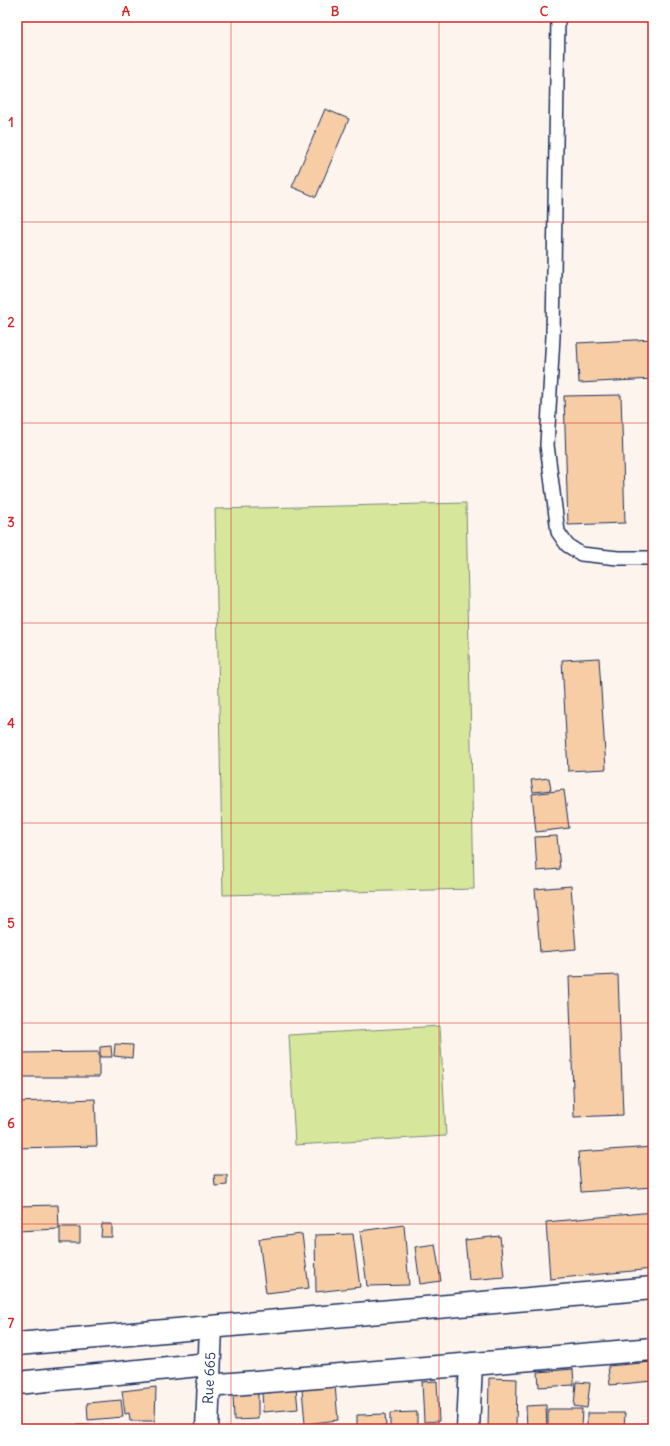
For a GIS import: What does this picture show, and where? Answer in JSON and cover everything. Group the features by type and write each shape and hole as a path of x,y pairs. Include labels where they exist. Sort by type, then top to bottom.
{"street":[{"path":"17,1344 653,1288"},
{"name":"Rue 665","path":"207,1429 211,1327"},
{"path":"208,1386 653,1349"},
{"path":"17,1383 210,1364"},
{"path":"468,1429 471,1364"}],"lane":[{"path":"558,17 553,336 547,445 558,532 567,545 581,554 618,558 653,558"}],"green space":[{"path":"466,503 474,889 223,895 215,509"},
{"path":"440,1026 446,1136 295,1145 289,1035"}],"building":[{"path":"325,109 349,119 316,197 292,187"},
{"path":"653,339 653,379 579,383 577,343"},
{"path":"621,395 625,523 568,525 564,396"},
{"path":"599,658 606,769 568,771 562,660"},
{"path":"549,778 551,790 533,792 531,780"},
{"path":"564,790 569,828 536,832 532,794"},
{"path":"557,836 560,869 537,871 535,837"},
{"path":"571,886 576,949 540,952 535,889"},
{"path":"618,975 623,1115 574,1117 569,977"},
{"path":"115,1044 133,1045 132,1058 114,1056"},
{"path":"111,1046 112,1057 100,1057 100,1047"},
{"path":"99,1052 99,1077 17,1077 17,1053"},
{"path":"95,1099 97,1146 17,1148 17,1102"},
{"path":"653,1147 653,1187 581,1192 578,1152"},
{"path":"214,1175 227,1175 227,1185 215,1186"},
{"path":"58,1205 59,1229 17,1231 17,1206"},
{"path":"653,1212 653,1269 550,1279 546,1222"},
{"path":"102,1224 112,1224 112,1237 101,1237"},
{"path":"404,1225 409,1285 367,1286 360,1231"},
{"path":"60,1227 80,1227 80,1243 60,1243"},
{"path":"302,1234 309,1288 266,1293 259,1239"},
{"path":"353,1234 360,1287 316,1292 315,1235"},
{"path":"500,1236 504,1277 469,1280 465,1240"},
{"path":"435,1244 441,1281 420,1284 415,1247"},
{"path":"653,1362 653,1381 610,1385 608,1366"},
{"path":"573,1369 574,1385 539,1387 538,1372"},
{"path":"489,1378 517,1379 516,1429 488,1429"},
{"path":"437,1381 439,1421 424,1422 422,1382"},
{"path":"576,1382 590,1383 587,1408 574,1406"},
{"path":"335,1385 338,1420 305,1424 302,1389"},
{"path":"156,1387 155,1421 130,1421 129,1413 125,1414 122,1391"},
{"path":"296,1388 298,1409 263,1412 262,1391"},
{"path":"258,1391 258,1419 234,1420 233,1392"},
{"path":"121,1400 123,1417 88,1420 87,1403"},
{"path":"546,1405 547,1429 527,1429 526,1406"},
{"path":"548,1409 582,1409 581,1429 548,1429"},
{"path":"417,1412 417,1426 390,1427 390,1413"},
{"path":"587,1413 625,1413 624,1429 587,1429"},
{"path":"385,1414 386,1426 357,1428 357,1415"},
{"path":"76,1425 119,1425 119,1429 76,1429"}]}
